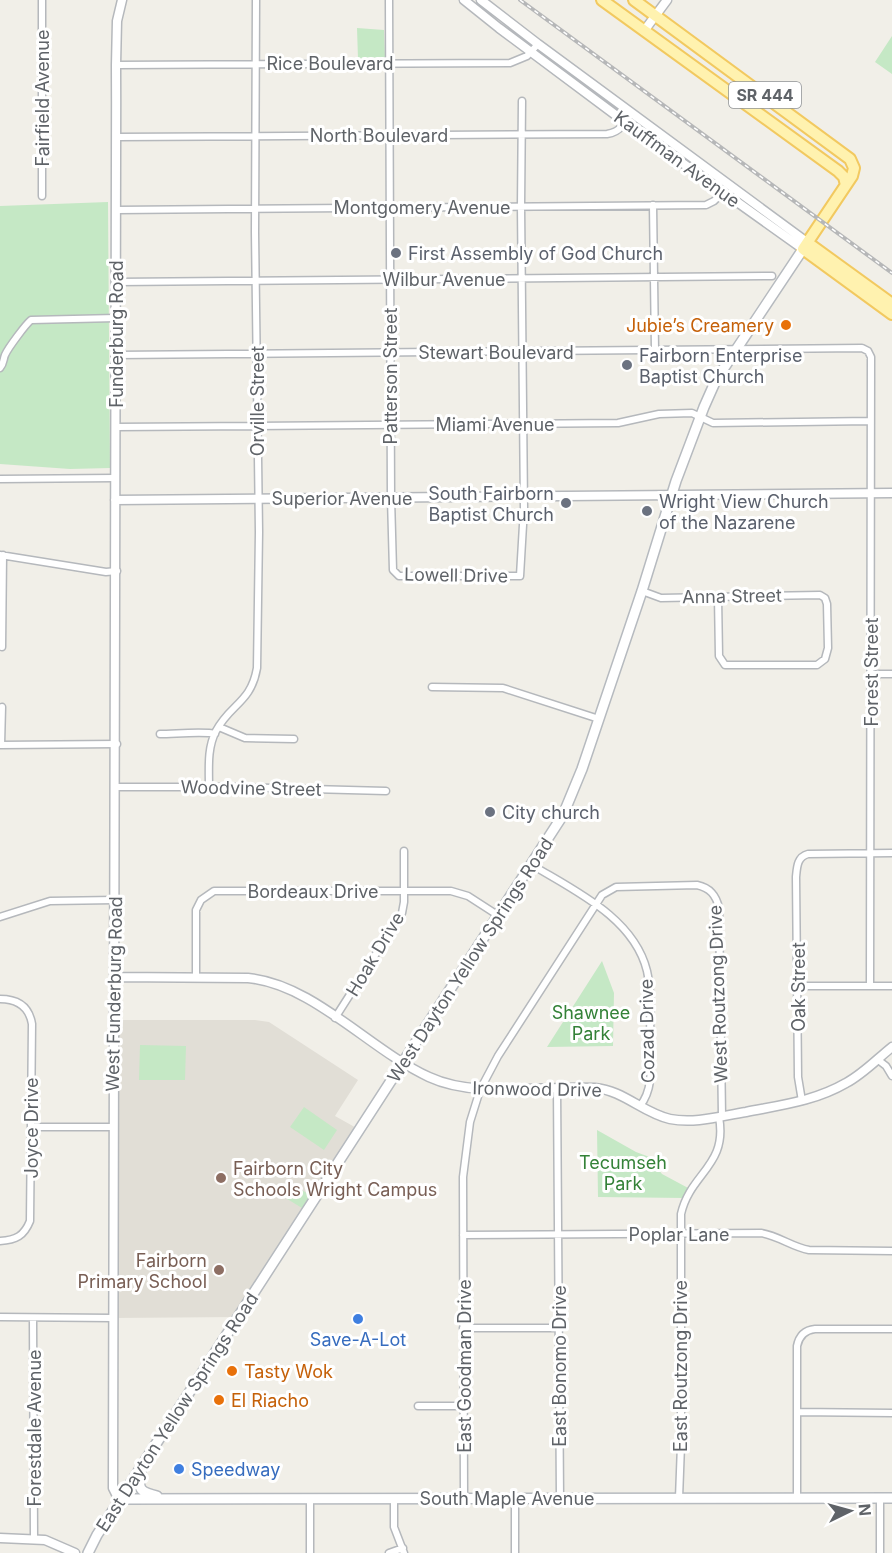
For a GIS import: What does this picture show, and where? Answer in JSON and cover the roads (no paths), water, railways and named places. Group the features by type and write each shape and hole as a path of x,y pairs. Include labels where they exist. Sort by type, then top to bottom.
{"main road":[{"name":"SR 444","path":"602,0 838,171 844,177 846,185"},
{"name":"SR 444","path":"634,0 850,159 853,172 846,185"},
{"name":"West Dayton Yellow Springs Road","path":"268,1271 532,865 571,799 642,591 672,494 700,416 716,380 846,185"},
{"name":"Kauffman Avenue","path":"806,246 892,304"},
{"name":"Kauffman Avenue","path":"806,246 892,314"},
{"name":"East Dayton Yellow Springs Road","path":"88,1553 102,1527 268,1271"},
{"path":"144,1463 139,1482 141,1489 146,1493 171,1499"},
{"name":"South Maple Avenue","path":"122,1499 892,1498"}],"street":[{"name":"Fairfield Avenue","path":"42,0 42,196"},
{"name":"Funderburg Road","path":"117,670 116,64 117,21 122,0"},
{"name":"Orville Street","path":"217,731 245,699 256,678 258,645 256,0"},
{"name":"Patterson Street","path":"389,0 389,352 393,571"},
{"name":"Kauffman Avenue","path":"464,0 499,28 535,48 629,111 806,246"},
{"name":"Kauffman Avenue","path":"482,0 535,48 625,122 723,192 806,246"},
{"path":"644,31 667,0"},
{"name":"Rice Boulevard","path":"116,64 510,63 535,48"},
{"path":"522,101 521,279 524,496"},
{"path":"625,122 629,111"},
{"name":"North Boulevard","path":"117,137 611,134 620,129 625,122"},
{"name":"Montgomery Avenue","path":"117,210 706,205 723,192"},
{"path":"653,205 655,350"},
{"name":"Wilbur Avenue","path":"116,282 772,276"},
{"path":"0,368 4,363 3,356 32,320 116,318"},
{"name":"Stewart Boulevard","path":"116,355 862,348 868,351 871,357"},
{"name":"Forest Street","path":"870,986 871,357"},
{"name":"Miami Avenue","path":"116,427 618,423 666,413 692,412 713,423 870,421"},
{"path":"0,479 116,478"},
{"name":"Superior Avenue","path":"115,500 892,493"},
{"name":"Lowell Drive","path":"393,571 401,576 520,576 524,496"},
{"path":"2,647 1,555 106,572 117,571"},
{"name":"Anna Street","path":"642,591 661,598 797,595 823,597 827,604 828,648 823,662 728,666 722,663 719,656 718,597"},
{"name":"West Funderburg Road","path":"117,670 113,1488 117,1496 122,1499"},
{"path":"871,674 892,674"},
{"path":"432,687 503,688 599,719"},
{"path":"2,707 1,745 117,744"},
{"path":"209,787 209,758 217,731"},
{"path":"160,734 200,734 217,731 245,738 294,739"},
{"name":"Woodvine Street","path":"116,787 386,791"},
{"name":"Hoak Drive","path":"335,1018 400,918 405,891 404,851"},
{"path":"870,853 892,853"},
{"name":"Oak Street","path":"802,1101 798,1077 798,862 806,854 870,853"},
{"name":"Cozad Drive","path":"532,865 618,922 638,949 647,972 649,992 650,1082 647,1095 640,1106"},
{"name":"West Routzong Drive","path":"595,905 607,890 623,886 697,885 708,889 715,897 719,908 721,1133 718,1150 710,1167 685,1198 680,1234"},
{"name":"Bordeaux Drive","path":"196,978 196,910 201,900 218,891 459,892 499,916"},
{"path":"0,917 50,901 115,900"},
{"name":"East Goodman Drive","path":"464,1498 463,1235 465,1154 470,1122 482,1089 505,1044 595,905"},
{"name":"Ironwood Drive","path":"114,977 248,978 267,981 295,991 404,1062 444,1083 482,1089 604,1089 659,1116 681,1120 697,1120 802,1101 849,1082 892,1047"},
{"path":"798,986 892,986"},
{"name":"Joyce Drive","path":"0,999 22,1005 29,1013 31,1020 31,1216 29,1225 23,1234 14,1240 0,1241"},
{"path":"877,1059 886,1066 892,1077"},
{"name":"East Bonomo Drive","path":"557,1088 560,1498"},
{"path":"31,1127 113,1127"},
{"name":"Poplar Lane","path":"463,1235 761,1233 776,1236 796,1247 809,1250 892,1251"},
{"name":"East Routzong Drive","path":"679,1498 680,1234"},
{"path":"0,1317 113,1318"},
{"name":"Forestdale Avenue","path":"33,1317 34,1539"},
{"path":"464,1328 559,1328"},
{"path":"797,1497 797,1346 799,1339 804,1333 815,1329 892,1329"},
{"path":"418,1406 464,1406"},
{"path":"797,1412 892,1413"},
{"path":"310,1498 310,1553"},
{"path":"389,1553 404,1550 394,1527 394,1498"},
{"path":"515,1498 515,1553"},
{"path":"880,1498 880,1553"},
{"path":"0,1538 50,1541 75,1553"}],"railway":[{"path":"520,0 892,273"}],"place":[{"name":"First Assembly of God Church","path":"396,253"},
{"name":"Jubie’s Creamery","path":"786,325"},
{"name":"Fairborn Enterprise Baptist Church","path":"627,365"},
{"name":"South Fairborn Baptist Church","path":"566,503"},
{"name":"Wright View Church of the Nazarene","path":"647,511"},
{"name":"City church","path":"490,812"},
{"name":"Fairborn City Schools Wright Campus","path":"221,1178"},
{"name":"Fairborn Primary School","path":"219,1270"},
{"name":"Save-A-Lot","path":"358,1319"},
{"name":"Tasty Wok","path":"232,1371"},
{"name":"El Riacho","path":"219,1400"},
{"name":"Speedway","path":"179,1469"}],"park label":[{"name":"Shawnee Park","path":"591,1022"},
{"name":"Tecumseh Park","path":"623,1172"}]}
